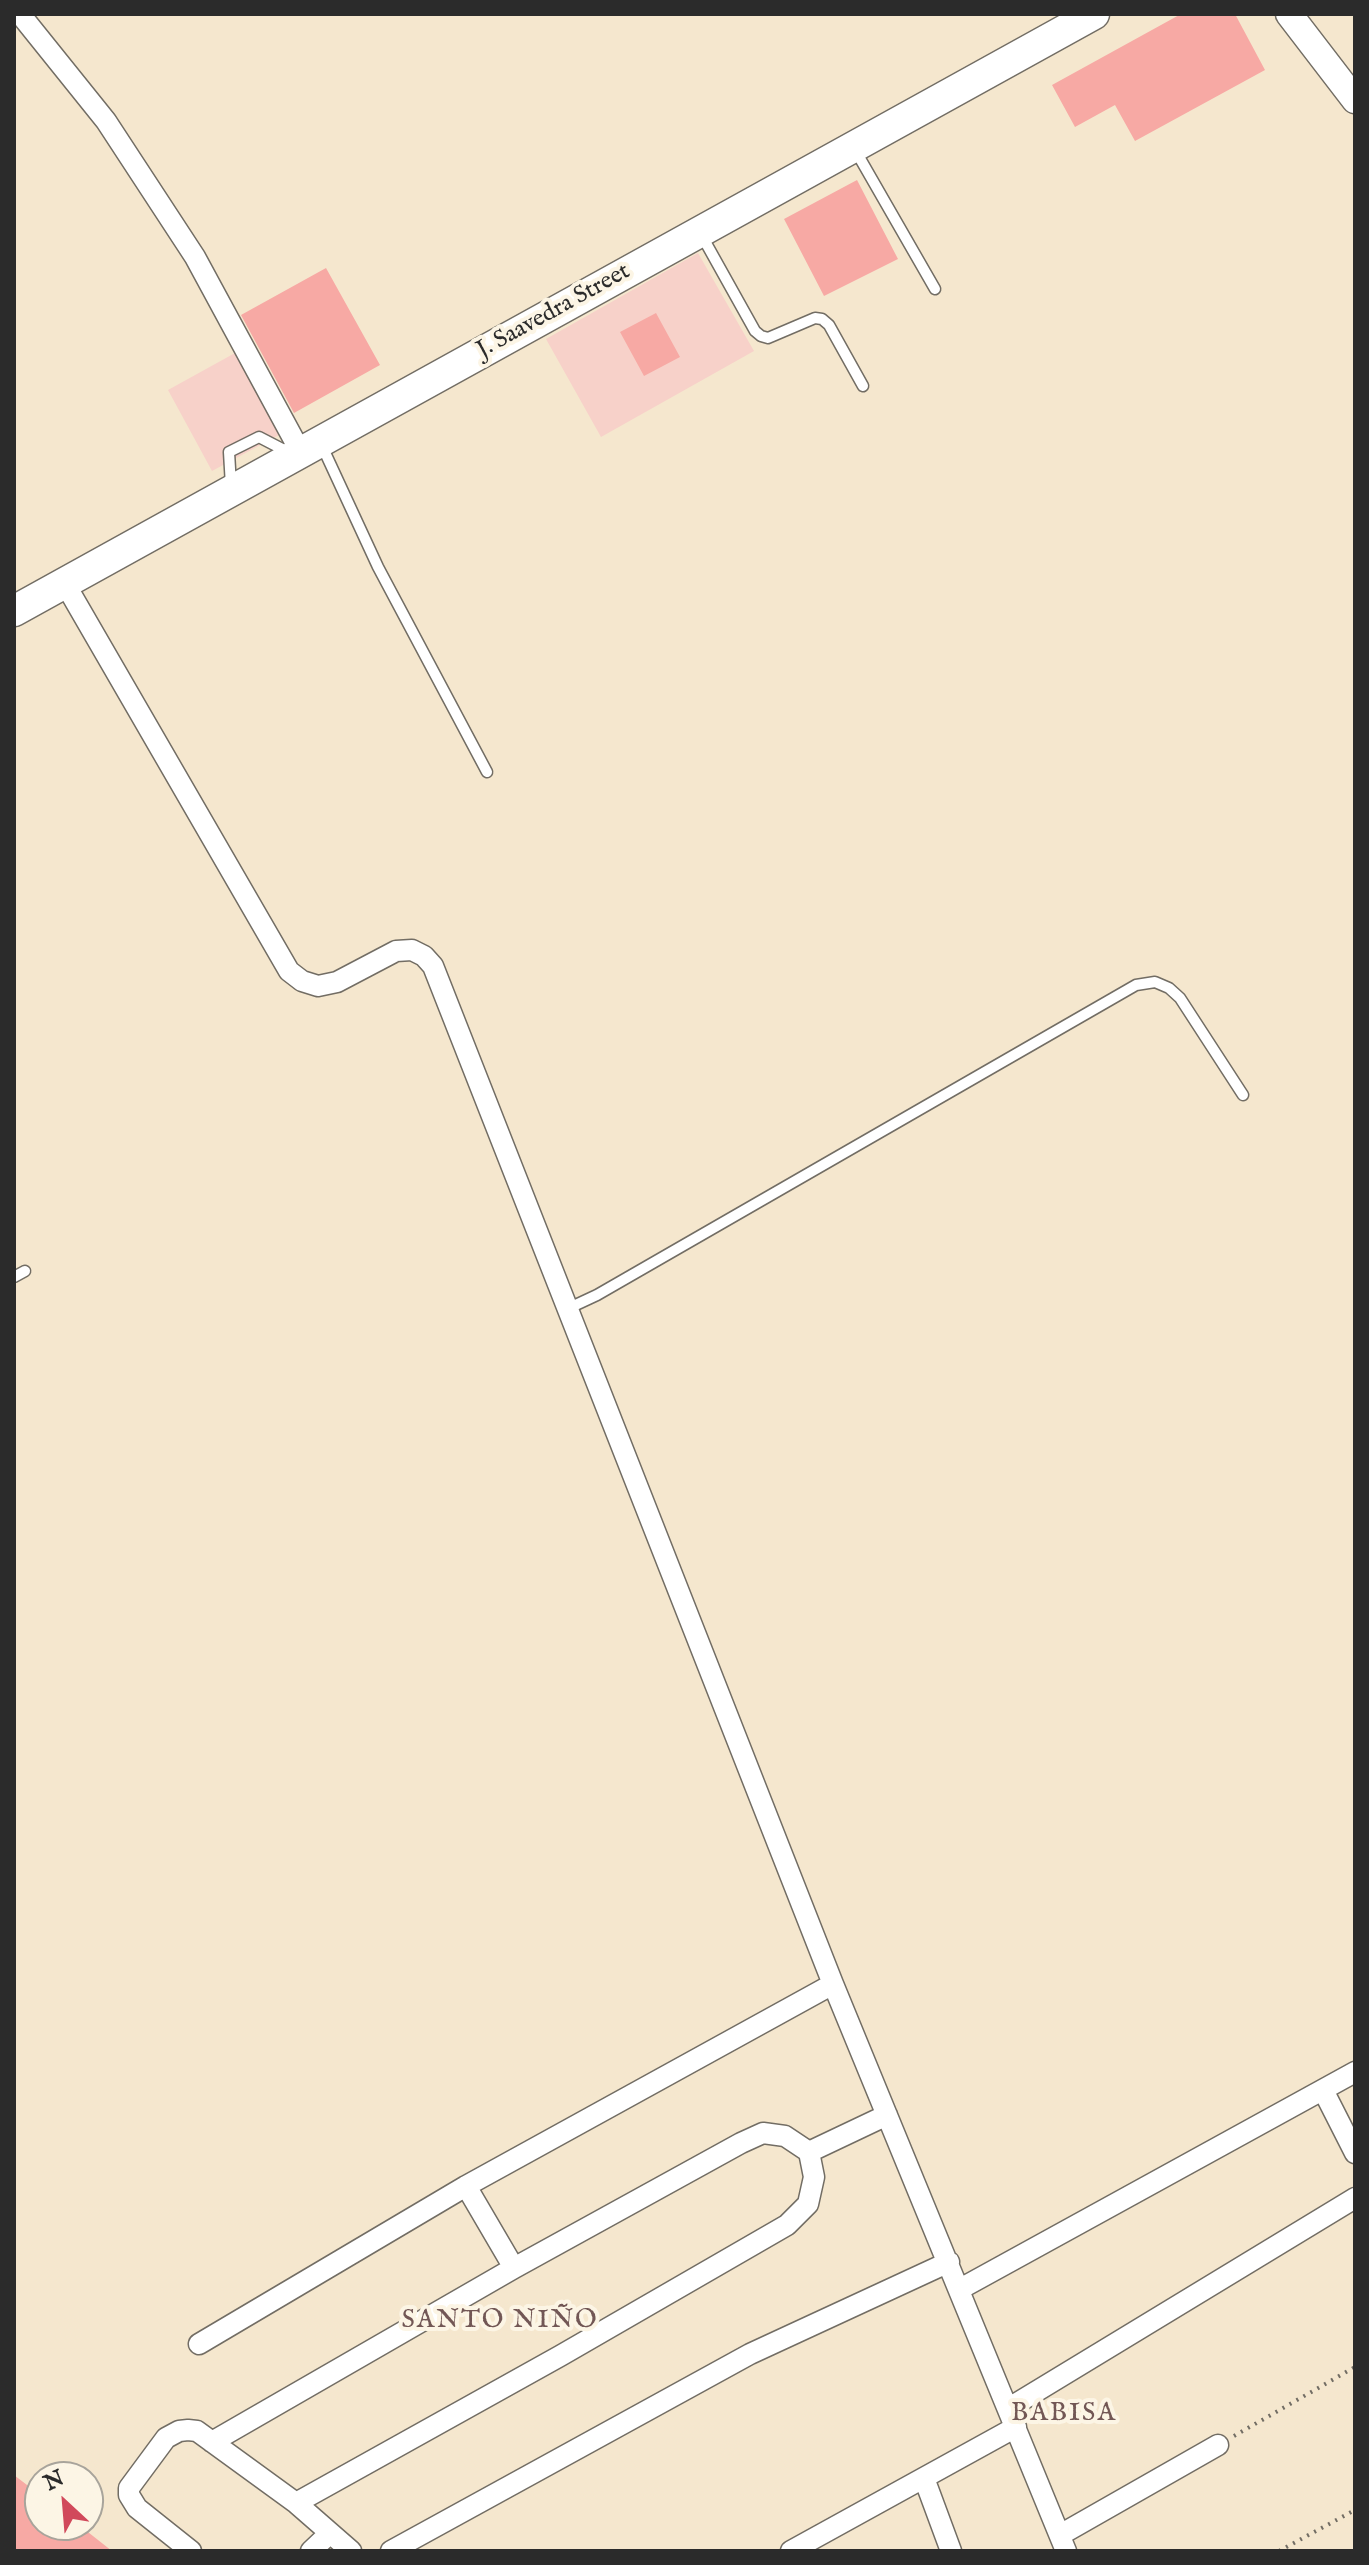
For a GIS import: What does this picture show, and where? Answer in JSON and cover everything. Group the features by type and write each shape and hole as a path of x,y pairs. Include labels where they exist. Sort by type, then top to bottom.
{"main road":[{"name":"J. Saavedra Street","path":"14,611 1094,14"}],"street":[{"path":"20,14 106,121 195,257 304,449"},
{"path":"1289,14 1355,100"},
{"path":"64,582 289,971 302,981 318,986 337,982 396,951 412,950 424,956 433,966 833,1984 1063,2543 1218,2445"},
{"path":"199,2344 466,2186 833,1984"},
{"path":"960,2289 1355,2072"},
{"path":"1323,2090 1355,2153"},
{"path":"809,2152 887,2115"},
{"path":"212,2442 514,2268 763,2133 785,2136 809,2152 814,2177 808,2204 787,2225 296,2503"},
{"path":"466,2186 514,2268"},
{"path":"791,2551 924,2478 1355,2198"},
{"path":"391,2551 750,2354 949,2262"},
{"path":"191,2551 137,2508 130,2499 129,2488 166,2438 172,2434 197,2431 296,2503 351,2551"},
{"path":"924,2478 951,2551"},
{"path":"827,2532 837,2551"},
{"path":"311,2551 330,2533"}],"lane":[{"path":"853,147 935,289"},
{"path":"700,231 755,331 768,338 815,318 822,319 829,325 863,386"},
{"path":"304,449 378,567 487,772"},
{"path":"567,1309 597,1295 1136,985 1155,982 1169,988 1180,998 1243,1095"},
{"path":"14,1277 25,1271"}],"path":[{"path":"1218,2445 1355,2367"},
{"path":"1279,2551 1355,2510"}],"shaded area":[{"path":"698,253 754,351 601,437 546,339"},
{"path":"235,353 279,435 212,471 168,390"}],"building":[{"path":"1181,14 1235,14 1265,70 1135,141 1115,105 1075,127 1052,85"},
{"path":"857,180 898,259 824,296 784,219"},
{"path":"326,268 380,365 294,413 241,315"},
{"path":"656,313 680,357 644,376 620,332"},
{"path":"14,2475 24,2483 24,2541 99,2541 112,2551 14,2551"}],"district":[{"name":"SANTO NIÑO","path":"500,2322"},
{"name":"BABISA","path":"1064,2415"}]}
